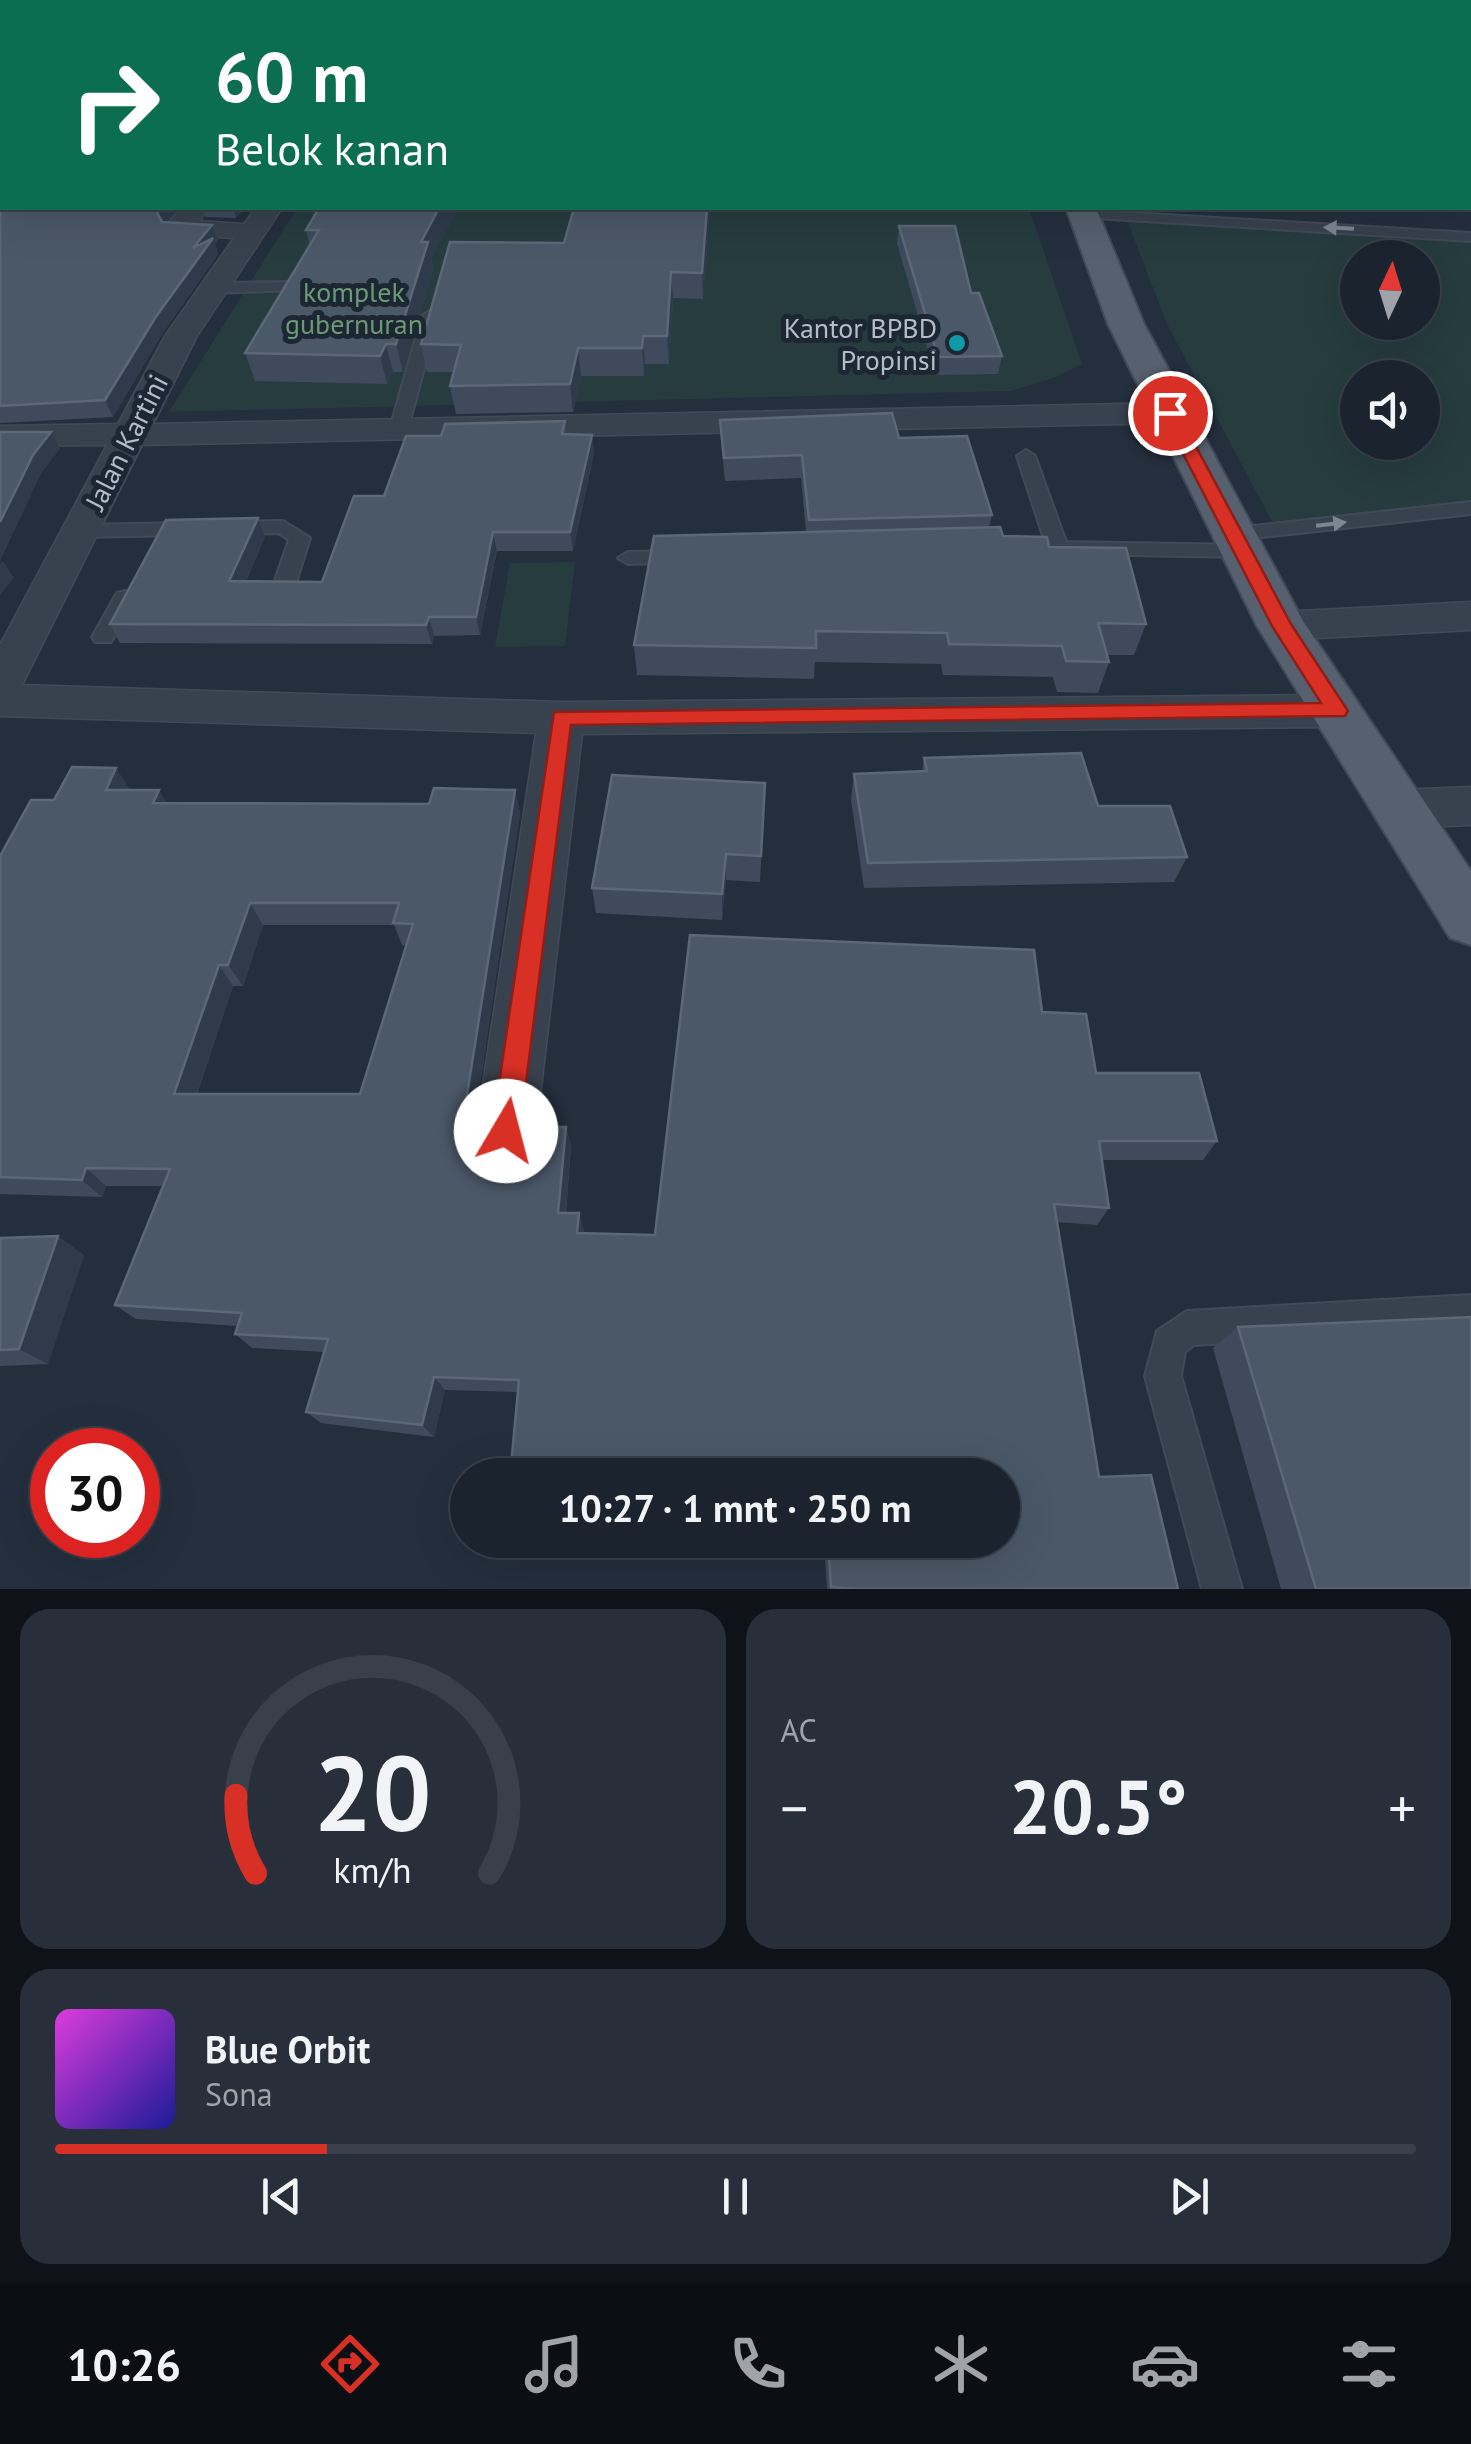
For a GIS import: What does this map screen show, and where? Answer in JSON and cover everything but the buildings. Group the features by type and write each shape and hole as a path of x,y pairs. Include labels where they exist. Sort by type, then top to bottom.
{"main road":[{"path":"1082,211 1126,324 1282,626 1471,920"}],"street":[{"path":"191,214 178,228 261,219"},
{"name":"Jalan Kartini","path":"0,686 129,435 211,288 261,219"},
{"path":"0,436 398,432 1170,413"},
{"path":"1282,626 1471,616"},
{"path":"0,700 561,718 1337,711"},
{"path":"506,1131 561,718"},
{"path":"1399,809 1471,806"}],"lane":[{"path":"1082,211 1471,238"},
{"path":"211,288 294,287"},
{"path":"398,432 438,291"},
{"path":"1026,456 1056,546"},
{"path":"1004,549 1239,542 1471,508"},
{"path":"104,638 164,528"},
{"path":"80,531 290,530 300,543 284,586"},
{"path":"628,558 704,557"},
{"path":"1222,1589 1163,1376 1169,1343 1187,1328 1471,1312"}],"green space":[{"name":"komplek gubernuran","path":"296,210 1030,210 1082,364 1011,391 169,412"},
{"path":"1125,215 1471,237 1471,505 1275,527 1167,324"},
{"path":"575,562 565,646 495,647 510,563"}],"place":[{"name":"Kantor BPBD Propinsi","path":"957,343"}],"route":[{"path":"506,1131 561,718 1337,711 1282,626 1170,413"}]}
